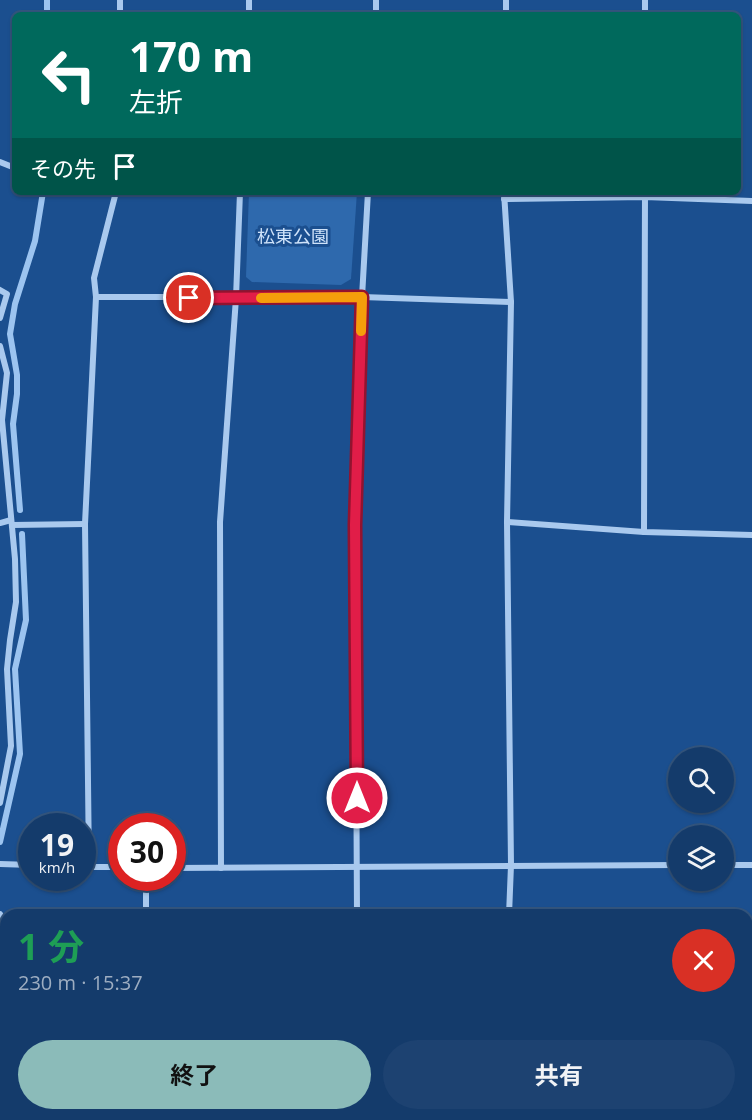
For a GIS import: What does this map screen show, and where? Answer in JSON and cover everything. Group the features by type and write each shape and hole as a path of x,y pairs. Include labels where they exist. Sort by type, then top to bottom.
{"street":[{"path":"0,171 2,163"},
{"path":"86,813 85,524 96,297 94,278 115,195"},
{"path":"221,868 220,522 236,298 240,195"},
{"path":"357,909 355,525 362,297 368,195"},
{"path":"645,195 645,532"},
{"path":"509,909 511,865 507,522 511,302 504,196 645,195 752,201"},
{"path":"0,291 7,294 0,318"},
{"path":"96,297 362,297 511,302"},
{"path":"0,346 7,374 2,420 15,559 16,602 7,669 11,746 0,803"},
{"path":"507,522 645,532 752,535"},
{"path":"0,523 85,524"},
{"path":"0,864 18,865"},
{"path":"186,868 668,865"},
{"path":"734,865 752,865"},
{"path":"146,891 146,909"}],"green space":[{"name":"松東公園","path":"249,195 357,195 351,279 341,285 252,282 246,277"}],"waterway":[{"path":"47,0 47,12"},
{"path":"20,510 13,424 17,375 10,334 15,304 35,241 43,195"},
{"path":"0,842 20,754 15,669 26,620 22,534"}],"slow traffic":[{"path":"261,298 362,297 361,331"}],"route":[{"path":"189,298 362,297 355,525 357,798"}]}
